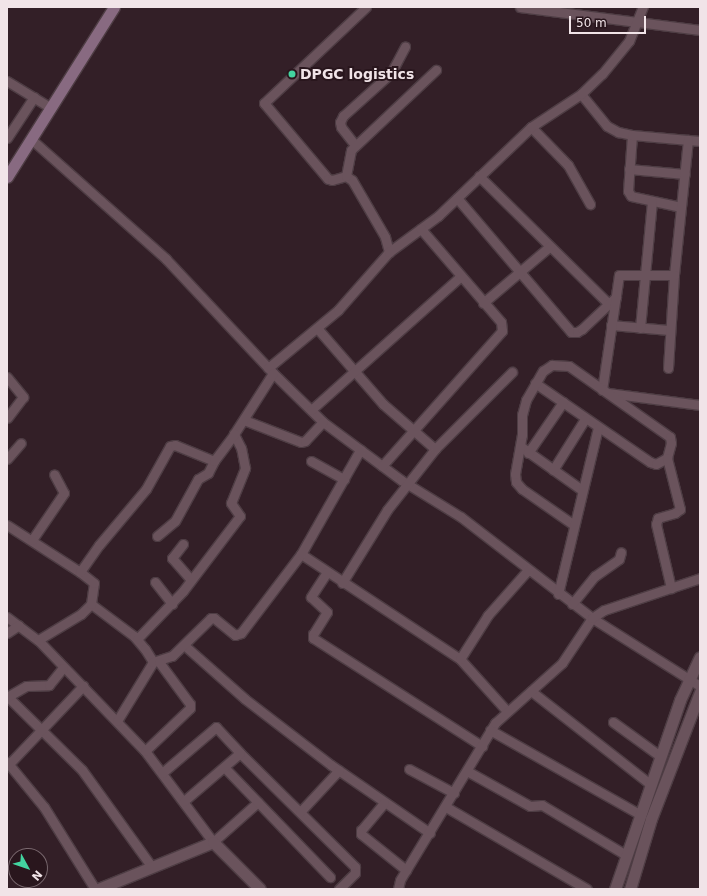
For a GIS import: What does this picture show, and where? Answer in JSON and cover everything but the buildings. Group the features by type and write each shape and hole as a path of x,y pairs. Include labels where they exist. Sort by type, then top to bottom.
{"main road":[{"path":"8,172 51,108 114,7"}],"street":[{"path":"346,176 332,180 328,178 264,103 267,97 366,7"},
{"path":"520,7 700,30"},
{"path":"157,536 174,521 198,479 208,473 214,461 244,420 270,371 357,290 389,252 421,229 457,198 531,127 581,94 602,74 629,40 638,23 643,7"},
{"path":"355,145 341,128 340,122 343,116 391,73 405,47"},
{"path":"389,252 385,236 375,217 346,176 348,155 355,145 436,70"},
{"path":"7,82 51,108"},
{"path":"581,94 607,126 618,132 632,135 700,141"},
{"path":"7,138 34,98"},
{"path":"531,127 568,165 590,204"},
{"path":"632,135 629,169 631,196 652,202 681,207"},
{"path":"31,139 166,259 270,371 324,422 407,484 461,518 572,604 700,686"},
{"path":"668,368 669,330 688,140"},
{"path":"629,169 685,174"},
{"path":"479,176 549,247 609,304"},
{"path":"457,198 571,332 577,332 582,329 616,297"},
{"path":"640,328 652,202"},
{"path":"382,466 502,331 500,322 421,229"},
{"path":"483,303 549,247"},
{"path":"604,391 611,325 619,275 674,275"},
{"path":"311,410 461,276"},
{"path":"611,325 669,330"},
{"path":"317,328 353,371 413,430 435,449"},
{"path":"574,525 522,489 516,482 522,415 535,383 552,364 569,366 670,437 671,444 667,458 680,509 675,513 658,518 656,524 671,588"},
{"path":"342,583 387,510 435,449 512,372"},
{"path":"7,377 23,397 7,418"},
{"path":"535,383 598,428 653,464 667,458"},
{"path":"604,391 700,404"},
{"path":"528,452 563,402"},
{"path":"554,470 585,419"},
{"path":"244,420 301,442 305,441 324,422"},
{"path":"558,594 598,428"},
{"path":"138,639 172,604 240,516 231,503 245,468 240,448 234,434"},
{"path":"7,459 21,442"},
{"path":"80,572 146,489 170,446 175,445 214,461"},
{"path":"520,446 582,490"},
{"path":"117,721 156,662 172,656 210,618 238,635 301,554 360,450"},
{"path":"311,461 344,479"},
{"path":"32,540 64,493 54,474"},
{"path":"8,528 32,540 94,583 91,604 81,614 38,640"},
{"path":"183,544 172,558 191,580"},
{"path":"572,604 595,576 619,559 621,552"},
{"path":"301,554 342,583 460,659 507,711"},
{"path":"460,659 488,615 528,570"},
{"path":"327,572 312,597 327,612 313,634 315,639 482,746"},
{"path":"398,889 406,870 454,794 490,730 507,711 562,662 592,618 604,610 700,578"},
{"path":"155,582 172,604"},
{"path":"91,604 138,639 190,704 190,708 144,751"},
{"path":"7,617 38,640 62,668 83,686 117,721 162,773 213,842 260,889"},
{"path":"7,633 19,625"},
{"path":"184,645 244,699 384,803 430,833"},
{"path":"615,889 639,814 679,702 700,657"},
{"path":"62,668 49,685 26,686 7,697 86,774 152,867"},
{"path":"83,686 8,763 44,807 97,889 213,842 258,802"},
{"path":"531,691 650,784"},
{"path":"630,889 651,819 700,692"},
{"path":"679,702 697,703"},
{"path":"613,722 660,756"},
{"path":"162,773 216,727 240,753 355,867 355,873 339,889"},
{"path":"490,730 639,814"},
{"path":"184,801 240,753"},
{"path":"224,767 330,877"},
{"path":"409,769 454,794"},
{"path":"300,812 339,770"},
{"path":"467,771 530,806 542,806 626,855"},
{"path":"384,803 361,830 361,834 406,870"},
{"path":"446,807 587,889"}],"place":[{"name":"DPGC logistics","path":"292,74"}]}
